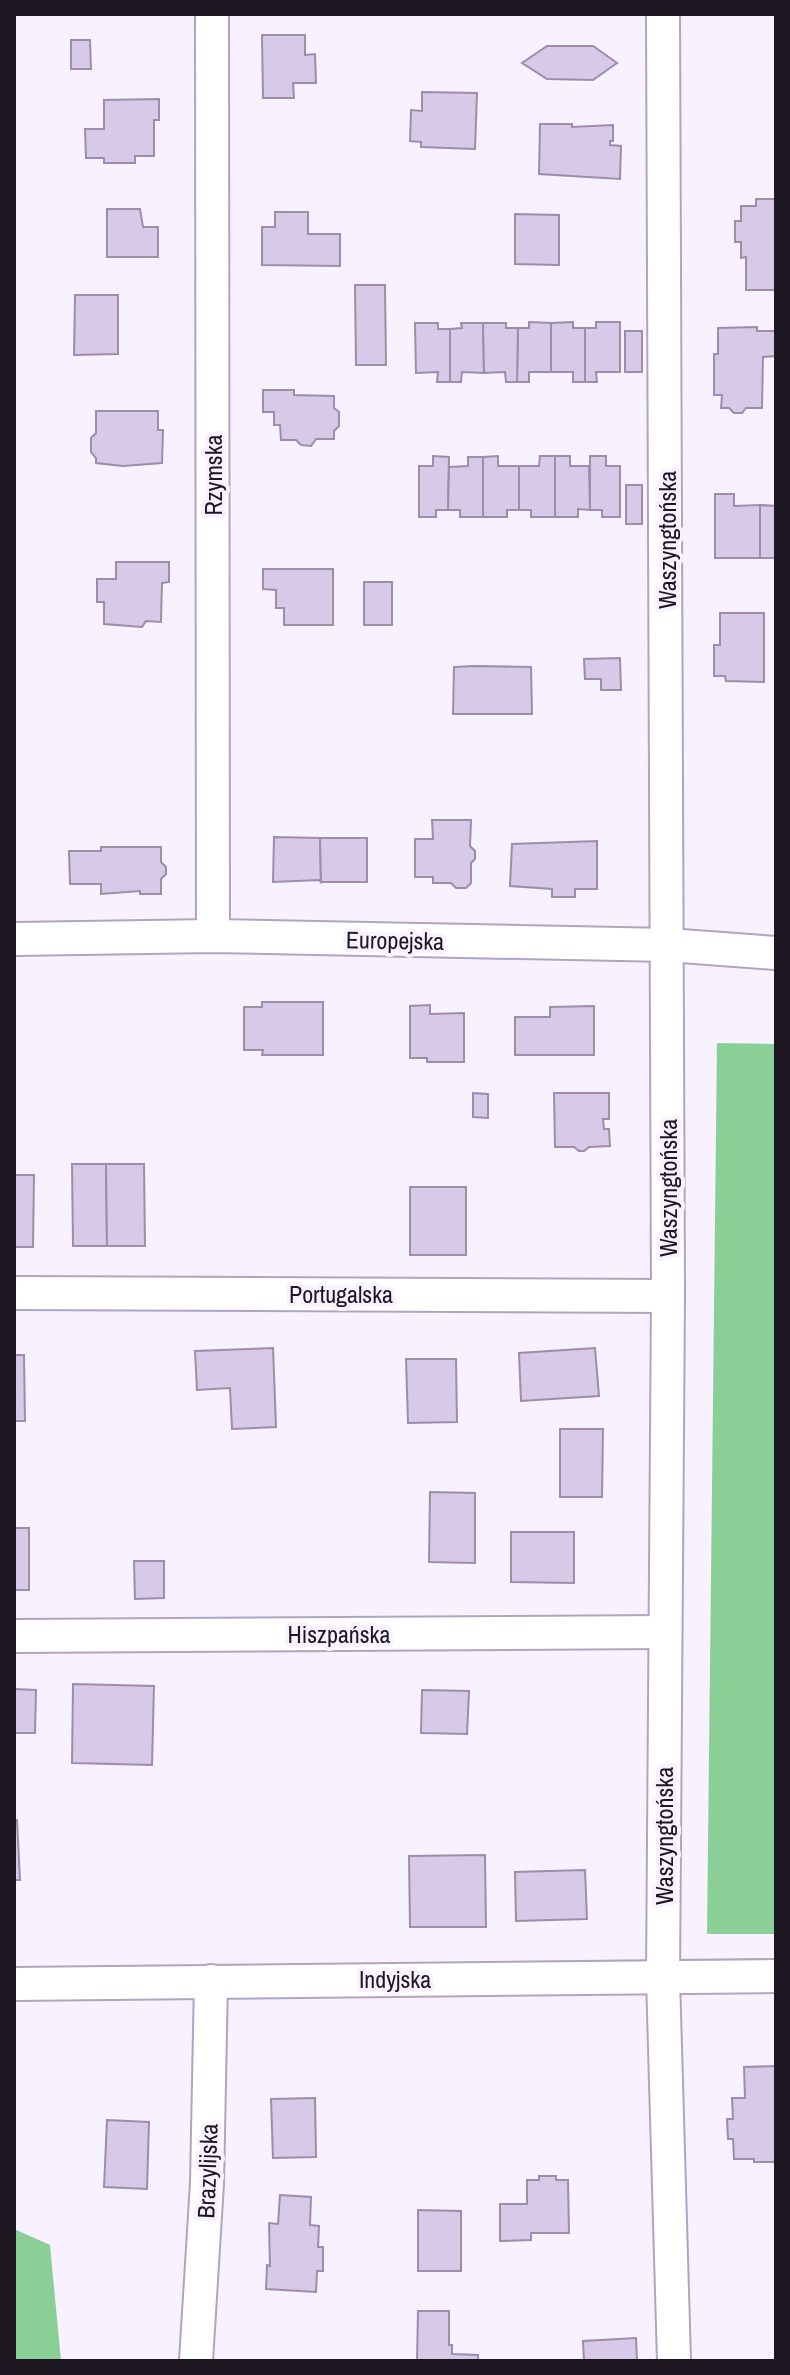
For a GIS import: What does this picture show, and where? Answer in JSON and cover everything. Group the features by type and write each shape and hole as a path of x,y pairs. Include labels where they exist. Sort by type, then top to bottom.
{"street":[{"name":"Rzymska","path":"212,14 213,936"},
{"name":"Waszyngtońska","path":"663,14 668,945 663,1978 674,2361"},
{"name":"Europejska","path":"14,939 213,936 668,945 776,953"},
{"name":"Portugalska","path":"14,1293 668,1296"},
{"name":"Hiszpańska","path":"14,1636 665,1632"},
{"name":"Indyjska","path":"14,1984 776,1976"},
{"name":"Brazylijska","path":"196,2361 207,2183 211,1981"}],"green space":[{"path":"717,1043 776,1044 776,1934 707,1934"},
{"path":"14,2229 50,2245 61,2361 14,2361"}],"building":[{"path":"262,35 305,35 305,55 315,54 316,83 293,83 294,98 263,98"},
{"path":"71,40 90,40 91,69 71,69"},
{"path":"547,46 593,46 617,63 593,80 547,79 522,63"},
{"path":"422,92 477,93 475,149 421,147 421,142 410,141 411,110 422,111"},
{"path":"159,99 159,120 154,120 154,156 135,156 135,163 104,163 104,158 86,158 85,129 104,129 104,100"},
{"path":"540,124 572,124 572,127 613,125 610,145 621,146 620,179 539,174"},
{"path":"756,199 776,199 776,290 746,290 746,257 741,258 741,242 735,242 735,221 741,221 741,206 756,206"},
{"path":"107,209 140,209 143,227 158,227 158,257 107,257"},
{"path":"275,212 308,212 308,234 340,234 340,266 262,265 262,227 275,227"},
{"path":"515,214 559,215 559,265 515,264"},
{"path":"355,285 385,285 386,365 356,365"},
{"path":"75,295 118,295 118,354 74,355"},
{"path":"529,322 551,323 551,372 529,372 529,382 517,382 518,328 529,328"},
{"path":"573,322 573,328 585,328 585,382 573,382 573,372 551,372 551,323"},
{"path":"596,322 620,322 620,372 596,372 597,382 585,382 585,328 596,328"},
{"path":"415,323 438,323 438,329 450,329 450,382 437,382 438,372 416,373"},
{"path":"461,323 483,323 484,373 462,372 461,382 450,382 450,329 462,328"},
{"path":"483,323 506,323 506,328 518,328 517,382 506,382 505,372 484,373"},
{"path":"757,327 757,331 776,331 776,356 763,357 762,408 746,408 742,413 734,413 729,408 721,408 722,395 714,395 714,354 718,354 718,328"},
{"path":"625,331 642,331 642,372 625,372"},
{"path":"263,390 294,390 294,395 334,396 339,426 334,431 334,439 316,439 311,446 301,445 296,440 281,440 280,425 274,425 274,412 263,412"},
{"path":"96,411 158,411 158,430 163,430 162,463 123,466 96,463 91,452 91,438 96,433"},
{"path":"433,456 449,457 448,510 436,510 436,517 419,517 419,466 433,466"},
{"path":"498,456 498,466 519,466 519,510 507,510 507,517 483,517 483,457"},
{"path":"540,456 555,456 555,517 531,517 531,510 519,510 519,466 539,466"},
{"path":"555,456 570,456 570,466 589,466 590,510 578,509 578,517 555,517"},
{"path":"590,456 606,456 606,466 620,466 620,517 602,517 602,510 590,510"},
{"path":"468,457 483,457 483,517 460,517 460,510 448,510 449,467 468,466"},
{"path":"626,485 642,485 642,524 626,524"},
{"path":"715,494 734,494 734,506 760,505 760,558 715,558"},
{"path":"760,505 776,506 776,558 760,558"},
{"path":"116,562 169,562 169,582 162,583 161,622 146,621 142,627 104,624 104,602 97,602 97,579 116,579"},
{"path":"263,569 333,569 333,625 284,625 284,608 276,608 276,590 263,589"},
{"path":"364,582 392,582 392,625 364,625"},
{"path":"720,613 764,613 764,682 726,681 725,676 714,676 714,645 720,645"},
{"path":"620,658 621,690 601,690 601,679 585,679 584,659"},
{"path":"454,667 531,667 532,714 453,714"},
{"path":"432,820 471,820 470,846 475,851 475,859 471,863 471,883 466,888 456,888 451,883 433,883 433,877 415,877 415,839 433,839"},
{"path":"274,837 320,838 321,882 273,882"},
{"path":"320,838 367,838 367,882 321,882"},
{"path":"597,841 597,889 575,889 575,897 552,897 552,889 510,886 512,844"},
{"path":"101,847 161,847 161,862 166,867 166,874 161,879 161,894 140,894 140,891 101,894 101,884 70,884 69,851 101,851"},
{"path":"262,1002 323,1002 323,1055 262,1055 263,1050 244,1050 244,1007 262,1007"},
{"path":"430,1005 430,1014 464,1013 464,1062 427,1062 427,1058 410,1058 410,1006"},
{"path":"594,1006 594,1055 515,1055 515,1017 550,1017 550,1007"},
{"path":"473,1093 488,1094 488,1118 473,1117"},
{"path":"554,1093 609,1093 609,1119 603,1119 604,1129 609,1129 610,1146 589,1147 584,1151 574,1147 555,1147"},
{"path":"72,1164 106,1164 107,1246 73,1246"},
{"path":"106,1164 144,1164 145,1246 107,1246"},
{"path":"14,1175 34,1175 33,1247 14,1247"},
{"path":"410,1187 466,1187 466,1255 410,1255"},
{"path":"273,1348 276,1427 232,1429 230,1388 197,1390 195,1351"},
{"path":"595,1348 599,1396 521,1401 519,1353"},
{"path":"14,1355 24,1355 25,1421 14,1421"},
{"path":"406,1359 456,1359 457,1422 408,1423"},
{"path":"560,1429 603,1429 602,1497 560,1497"},
{"path":"430,1492 475,1493 475,1563 429,1562"},
{"path":"14,1528 29,1528 29,1590 14,1590"},
{"path":"511,1532 574,1532 574,1583 511,1582"},
{"path":"134,1561 164,1561 164,1598 135,1599"},
{"path":"73,1684 154,1686 152,1765 72,1763"},
{"path":"14,1689 36,1690 35,1733 14,1733"},
{"path":"422,1690 469,1691 467,1734 421,1733"},
{"path":"14,1820 17,1820 20,1880 14,1880"},
{"path":"485,1855 486,1927 410,1927 409,1856"},
{"path":"585,1870 587,1919 516,1921 515,1872"},
{"path":"776,2066 776,2158 774,2162 734,2159 733,2139 728,2139 727,2119 733,2119 732,2098 745,2098 744,2067"},
{"path":"315,2098 316,2157 273,2158 271,2099"},
{"path":"107,2120 149,2122 147,2189 104,2187"},
{"path":"539,2176 568,2180 569,2233 531,2233 531,2240 500,2241 500,2204 527,2204 527,2180 539,2180"},
{"path":"280,2195 311,2197 310,2225 319,2226 318,2247 323,2247 323,2271 317,2271 316,2292 266,2289 267,2265 270,2266 269,2223 278,2224"},
{"path":"418,2210 461,2211 461,2271 418,2271"},
{"path":"418,2311 449,2311 452,2354 478,2355 478,2361 417,2361"},
{"path":"636,2338 637,2361 584,2361 583,2341"}]}
